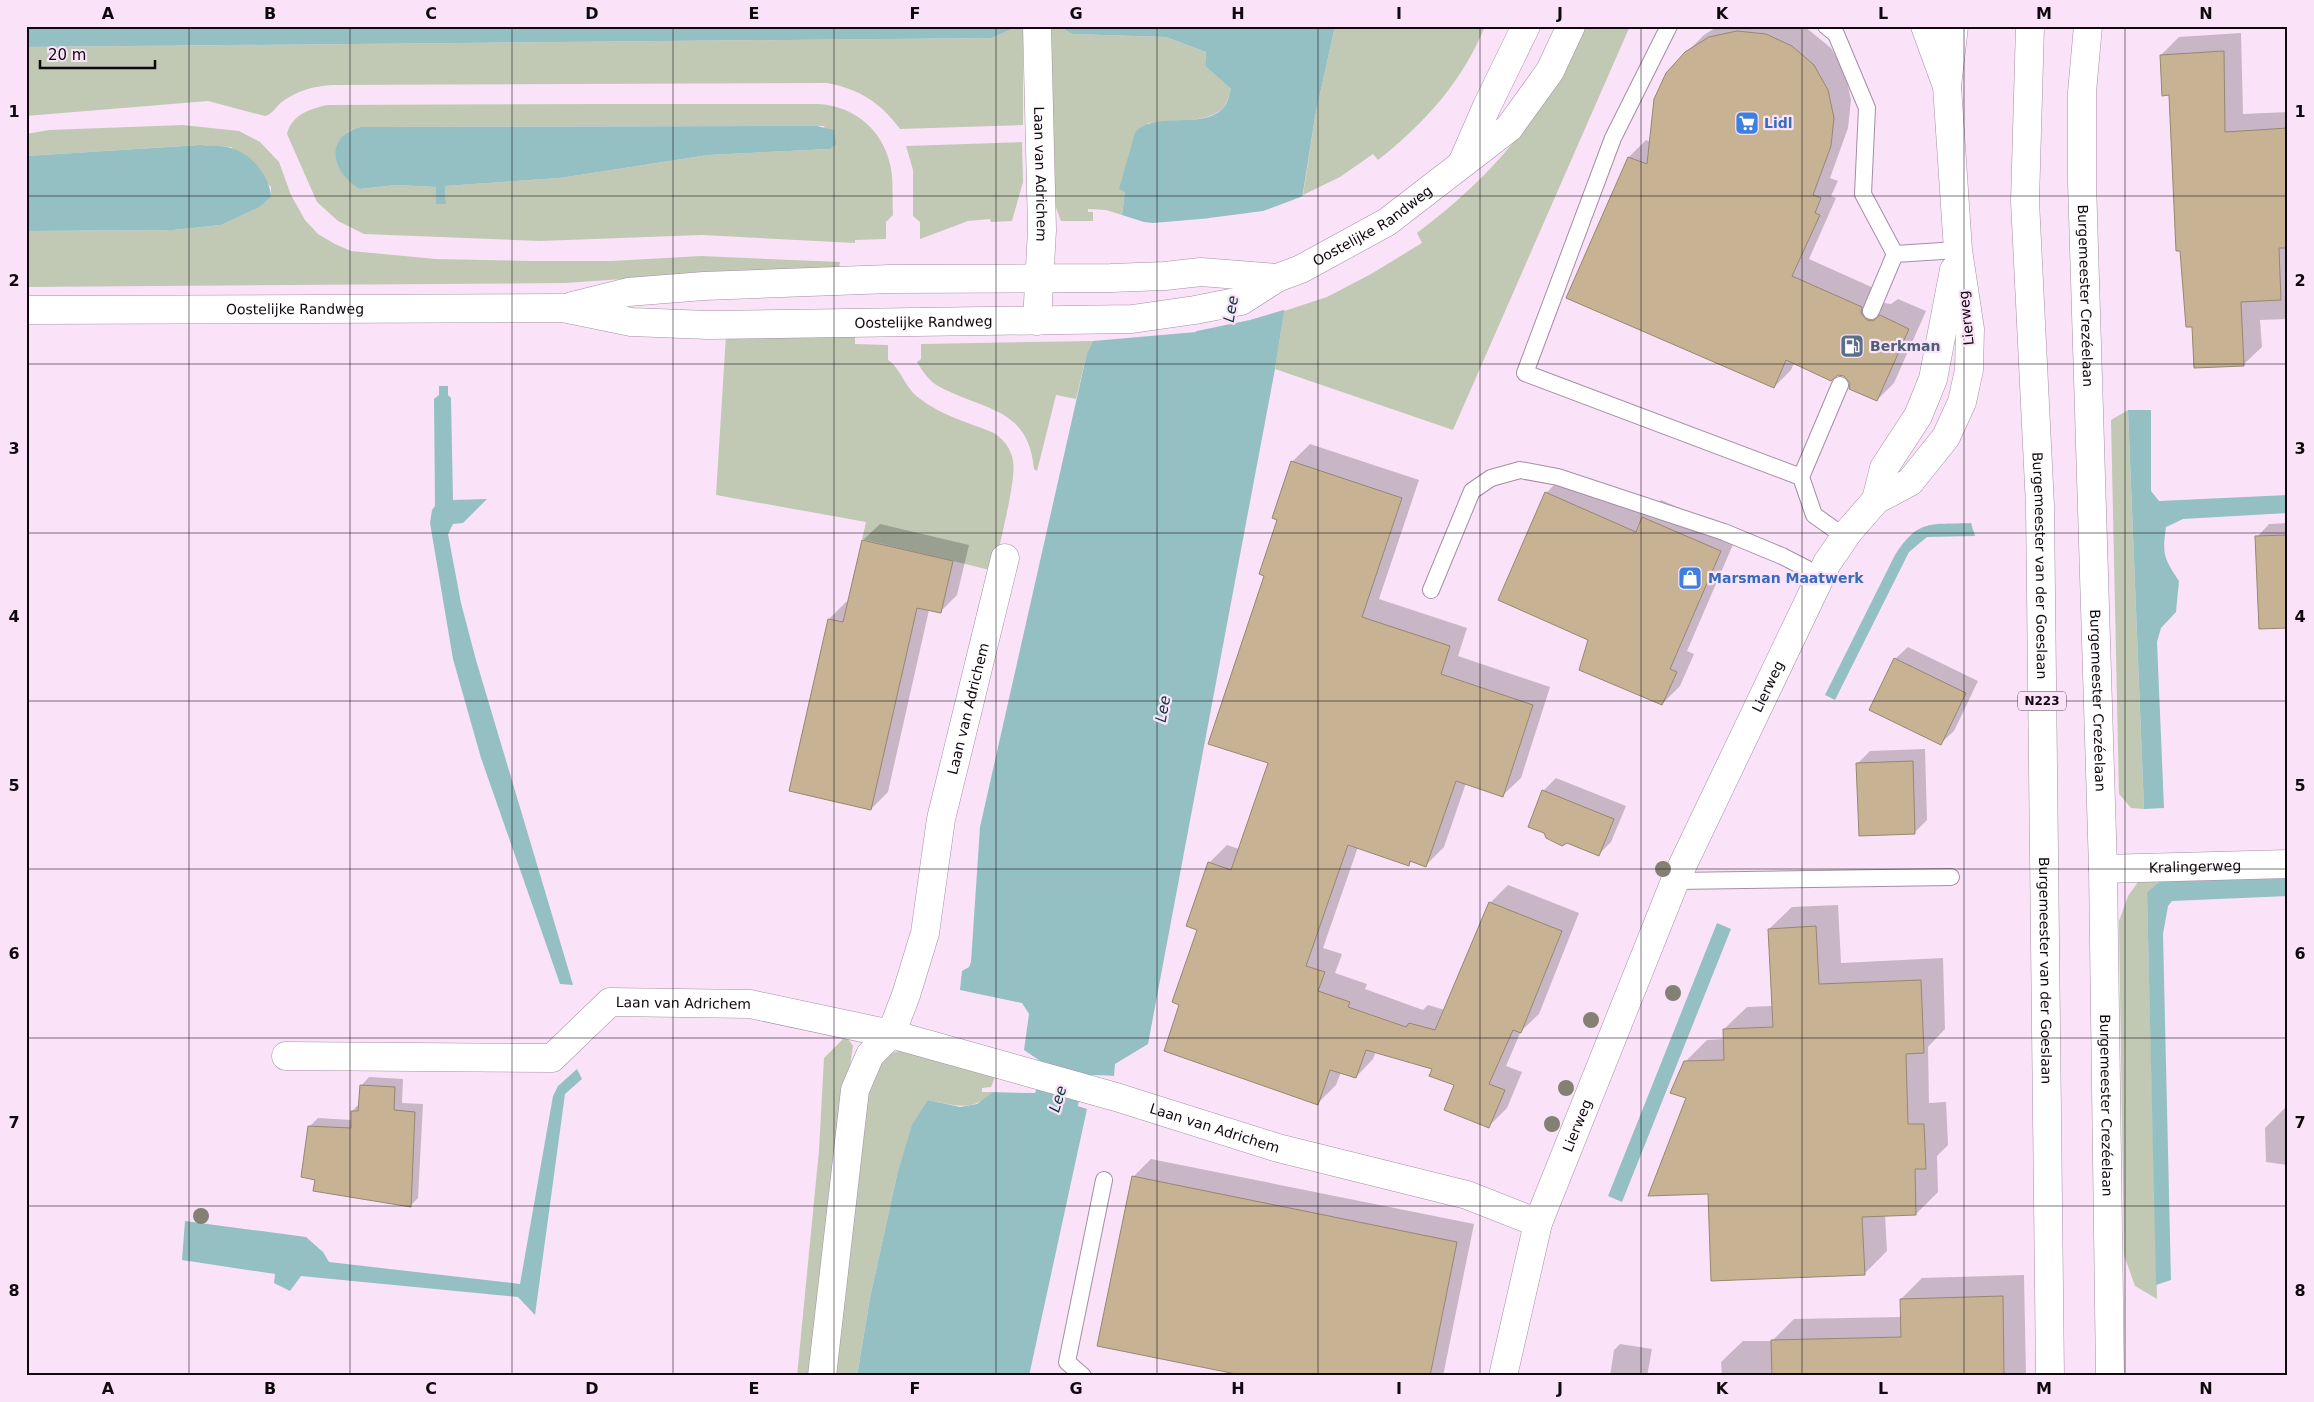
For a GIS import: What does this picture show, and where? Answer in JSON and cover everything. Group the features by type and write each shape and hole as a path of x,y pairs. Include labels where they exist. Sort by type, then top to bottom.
{"street":[{"name":"Oostelijke Randweg","path":"1462,164 1487,106 1526,26"},
{"name":"Oostelijke Randweg","path":"26,310 563,308 631,322 698,325 917,320 1037,321 1132,319 1195,310 1241,301 1289,273 1388,222 1509,128 1550,71 1571,26"},
{"name":"Lierweg","path":"1925,26 1947,86"},
{"name":"Lierweg","path":"1503,1376 1538,1223 1675,881 1827,563 1845,537 1876,500 1910,482 1946,437 1962,402 1969,370 1970,329 1958,250 1947,86 1954,26"},
{"name":"Burgemeester van der Goeslaan","path":"2030,26 2025,201 2040,506 2050,1376"},
{"name":"Burgemeester Crezéelaan","path":"2088,26 2082,92 2082,182 2103,869 2110,1376"},
{"name":"Laan van Adrichem","path":"1037,34 1042,230 1037,321"},
{"name":"Oostelijke Randweg","path":"563,308 637,292 704,286 890,279 1156,277 1201,272 1289,273"},
{"name":"Laan van Adrichem","path":"822,1376 855,1090 870,1055 891,1034 906,995 925,933 941,819 1005,558"},
{"name":"Kralingerweg","path":"2103,869 2288,864"},
{"name":"Laan van Adrichem","path":"286,1056 552,1058 610,1002 750,1004 891,1034 1116,1097 1278,1148 1467,1195 1538,1223"}],"lane":[{"path":"1669,26 1613,138 1525,373 1801,477"},
{"path":"1826,26 1836,34 1867,108 1863,194 1895,254"},
{"path":"1895,254 1958,250"},
{"path":"1871,311 1895,254"},
{"path":"1840,385 1801,477 1814,515 1845,537"},
{"path":"1431,590 1472,491 1491,478 1520,470 1558,477 1724,532 1782,556 1821,576"},
{"path":"1675,881 1952,877"},
{"path":"1083,1376 1067,1362 1104,1180"}],"shaded area":[{"path":"1023,26 1023,125 900,129 885,111 868,98 849,89 827,83 333,85 301,91 283,101 270,114 265,116 208,101 26,116 26,47 992,38"},
{"path":"1049,26 1059,26 1072,34 1166,37 1206,52 1205,66 1231,89 1225,106 1215,114 1186,121 1148,123 1125,192 1122,215 1106,210 1088,209 1088,212 1093,212 1093,221 1061,221 1052,197"},
{"path":"1335,26 1485,26 1476,46 1454,83 1411,132 1378,160 1373,154 1340,177 1303,195 1315,117"},
{"path":"1586,26 1630,26 1453,430 1275,369 1284,311 1327,297 1371,274 1422,243 1417,233 1471,188 1515,141 1552,88"},
{"path":"818,104 831,106 843,109 865,122 880,140 890,164 893,215 886,222 886,239 855,240 855,243 702,235 540,241 364,234 338,221 317,202 287,134 289,127 297,117 309,110 328,105","holes":["824,126 830,149 708,155 560,178 445,186 446,204 436,203 436,187 396,185 360,189 337,147 349,131 360,127"]},
{"path":"183,125 239,131 260,142 279,162 291,195 305,220 318,234 351,251 436,259 531,261 612,261 701,256 840,262 839,268 740,271 565,283 26,287 26,231 173,230 221,225 260,207 271,197 271,187 231,147 200,145 26,156 26,134 49,130"},
{"path":"1022,142 1023,182 1012,221 991,222 990,219 968,221 920,239 920,222 913,216 913,170 906,146"},
{"path":"726,335 855,335 855,344 888,345 888,360 896,367 914,394 927,404 946,414 994,433 1001,438 1011,452 1013,470 1010,498 994,571 862,539 866,522 716,495"},
{"path":"1093,341 1087,353 1076,399 1056,395 1037,471 1034,469 1030,449 1023,433 1013,422 988,407 936,385 917,362 921,359 921,344"},
{"path":"2128,410 2144,809 2131,808 2119,794 2111,420"},
{"path":"2170,876 2169,882 2159,882 2147,892 2157,1299 2135,1286 2124,1255 2119,921 2128,896 2138,882"},
{"path":"846,1036 853,1046 844,1105 815,1376 797,1376 819,1150 824,1058"},
{"path":"899,1051 917,1053 995,1077 991,1087 982,1088 982,1092 993,1092 978,1103 962,1106 928,1100 897,1175 870,1298 857,1376 830,1376 864,1091 886,1054"}],"water":[{"path":"26,26 1019,26 992,38 26,47"},
{"name":"Lee","path":"1059,26 1335,26 1315,117 1275,369 1148,1044 1115,1064 1114,1076 1087,1075 1078,1106 1087,1109 1029,1376 857,1376 870,1298 897,1175 912,1125 928,1100 960,1107 977,1104 993,1092 1035,1093 1043,1063 1024,1050 1029,1014 1022,1003 960,990 962,971 969,967 971,962 980,827 1087,353 1093,341 1196,332 1212,218 1153,223 1144,222 1122,215 1125,192 1119,189 1135,133 1143,126 1153,123 1192,120 1215,114 1225,105 1231,89 1205,66 1206,52 1166,37 1072,34"},
{"path":"817,126 834,130 836,144 830,149 708,155 560,178 445,186 446,204 436,204 436,187 396,185 360,189 343,174 336,156 336,147 340,139 348,132 360,127"},
{"path":"200,145 227,147 246,155 263,174 270,189 271,197 260,207 221,225 173,230 26,231 26,156"},
{"path":"439,386 448,386 448,395 451,398 453,500 487,499 463,523 453,524 448,534 461,603 476,660 573,985 560,984 481,758 453,659 430,523 432,510 435,506 434,399 439,395"},
{"path":"2128,410 2151,410 2151,491 2159,501 2288,495 2288,513 2183,519 2166,527 2165,556 2179,581 2176,612 2161,628 2157,642 2164,808 2144,809"},
{"path":"1971,523 1975,536 1927,537 1909,552 1835,700 1825,695 1895,555 1903,543 1919,529 1927,526"},
{"path":"2288,875 2288,896 2172,901 2168,906 2163,934 2171,1280 2156,1285 2147,892 2159,882"},
{"path":"1717,923 1731,929 1622,1202 1608,1196"},
{"path":"577,1069 582,1079 565,1094 535,1315 518,1297 301,1276 290,1291 274,1283 275,1274 182,1260 185,1221 306,1237 323,1252 329,1262 520,1284 553,1096 558,1086"}],"pier":[{"path":"1306,195 1287,309 1250,320 1192,332 1194,330 1209,218 1263,211"},
{"path":"1021,1049 1043,1063 1086,1075 1116,1076 1114,1079 1088,1078 1081,1105 1089,1109 1078,1106 1079,1101 1036,1088 1035,1093 990,1092 993,1090 1033,1090 1040,1064 1022,1052"}],"building":[{"path":"1737,31 1766,34 1792,46 1814,65 1828,90 1834,118 1831,146 1813,195 1821,198 1815,213 1820,215 1792,276 1862,307 1861,313 1867,320 1873,321 1880,315 1909,329 1877,401 1849,389 1850,383 1844,376 1838,375 1831,381 1786,360 1774,388 1566,298 1628,157 1647,164 1654,99 1666,73 1685,52 1709,37"},
{"path":"2224,51 2225,132 2288,128 2288,248 2279,248 2281,300 2241,302 2244,366 2194,368 2192,327 2186,327 2180,251 2176,251 2169,95 2162,96 2160,55"},
{"path":"1291,461 1402,498 1362,617 1450,646 1441,674 1533,705 1503,797 1456,781 1426,867 1410,861 1409,866 1348,845 1306,966 1325,972 1318,991 1350,1002 1348,1007 1406,1027 1409,1023 1435,1030 1489,902 1562,931 1521,1033 1513,1030 1489,1084 1505,1090 1489,1128 1444,1110 1454,1085 1429,1076 1432,1069 1366,1050 1356,1078 1330,1070 1318,1105 1164,1051 1179,1005 1172,1002 1197,930 1186,926 1208,862 1231,870 1268,763 1208,744 1264,576 1259,574 1277,520 1272,518"},
{"path":"1545,492 1636,532 1642,517 1721,551 1670,669 1677,672 1662,705 1579,670 1588,640 1498,600"},
{"path":"2288,535 2288,628 2259,629 2255,536"},
{"path":"862,540 953,561 941,613 917,608 871,810 789,791 828,619 843,622"},
{"path":"1894,658 1966,693 1941,745 1869,710"},
{"path":"1913,761 1915,834 1859,836 1856,763"},
{"path":"1542,790 1614,819 1599,856 1567,843 1562,846 1546,838 1544,833 1528,827"},
{"path":"1816,926 1819,984 1921,980 1924,1053 1906,1054 1908,1124 1924,1124 1926,1169 1915,1169 1916,1215 1862,1217 1865,1275 1711,1281 1708,1194 1648,1196 1686,1098 1670,1093 1684,1061 1724,1060 1723,1029 1773,1027 1768,929"},
{"path":"360,1085 395,1087 394,1110 415,1112 411,1207 313,1191 315,1180 301,1177 308,1126 351,1128 351,1111 358,1111"},
{"path":"1132,1176 1457,1242 1430,1376 1246,1376 1097,1346"},
{"path":"2003,1296 2004,1376 1772,1376 1771,1340 1901,1337 1900,1299"}],"place":[{"name":"Lidl","path":"1747,123"},
{"name":"Berkman","path":"1852,346"},
{"name":"Marsman Maatwerk","path":"1690,578"}]}
